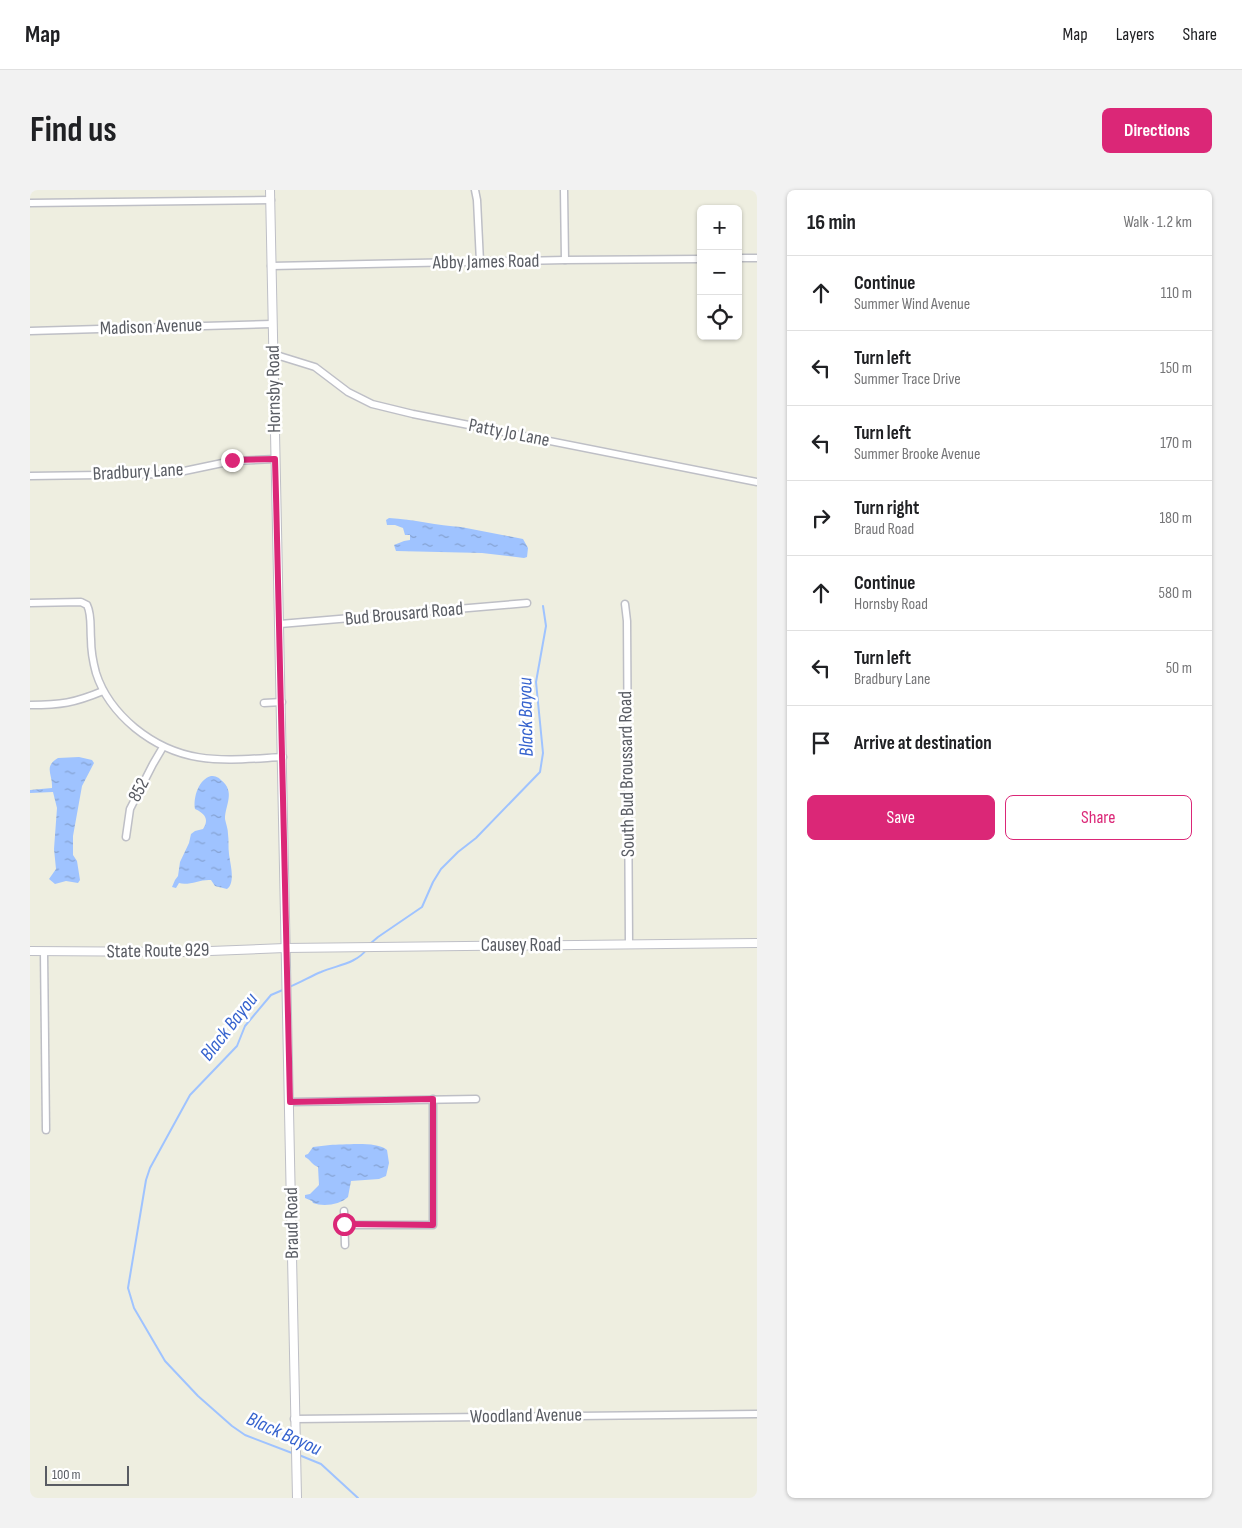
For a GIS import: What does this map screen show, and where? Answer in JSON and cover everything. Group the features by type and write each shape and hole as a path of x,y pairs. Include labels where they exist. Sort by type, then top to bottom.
{"street":[{"name":"Hornsby Road","path":"270,190 282,702 285,948"},
{"path":"475,190 480,262"},
{"path":"564,190 565,260"},
{"path":"30,203 270,200"},
{"path":"742,258 757,258"},
{"name":"Abby James Road","path":"271,266 697,259"},
{"name":"Madison Avenue","path":"30,331 272,324"},
{"name":"Patty Jo Lane","path":"273,354 315,367 348,392 372,404 413,414 757,482"},
{"name":"Bradbury Lane","path":"30,476 170,474 232,460 275,459"},
{"path":"30,604 81,602 86,604 90,613 94,666 103,691 126,721 163,747 185,755 214,760 283,757"},
{"name":"Bud Brousard Road","path":"280,624 527,603"},
{"name":"South Bud Broussard Road","path":"625,604 627,621 629,944"},
{"path":"30,706 59,705 86,698 103,691"},
{"path":"264,703 282,702"},
{"name":"852","path":"126,837 130,809 152,764 163,747"},
{"name":"Causey Road","path":"285,948 757,944"},
{"name":"State Route 929","path":"30,951 184,952 285,948"},
{"name":"Braud Road","path":"285,948 290,1102 294,1419 297,1447 297,1498"},
{"path":"44,952 46,1130"},
{"path":"344,1224 433,1225 433,1099"},
{"path":"290,1102 476,1099"},
{"path":"344,1211 345,1245"},
{"name":"Woodland Avenue","path":"294,1419 757,1414"}],"water":[{"path":"389,518 461,527 523,539 528,548 527,557 482,553 396,551 394,545 410,540 410,535 405,535 403,528 387,525 386,520"},
{"path":"79,757 92,760 94,763 82,786 73,836 73,855 77,861 80,880 78,883 66,881 55,884 49,879 56,869 54,849 57,808 53,792 30,793 30,790 52,788 50,768 53,761 58,758"},
{"path":"211,776 221,780 228,789 229,794 225,819 232,873 230,886 227,889 215,886 211,880 203,880 187,884 179,883 176,888 172,887 178,876 180,862 191,834 203,829 205,825 205,817 195,809 195,799 200,785"},
{"path":"368,1144 382,1147 387,1150 389,1163 386,1176 379,1179 351,1181 348,1197 341,1202 326,1205 313,1203 305,1198 305,1195 310,1194 319,1185 318,1167 305,1155 313,1147"}],"waterway":[{"name":"Black Bayou","path":"371,943 422,907 441,869 476,838 540,772 543,753 536,682 546,626 543,606"},
{"name":"Black Bayou","path":"289,987 321,972 352,961 367,949"},
{"name":"Black Bayou","path":"285,989 271,995 245,1026 237,1046 190,1095 150,1168 146,1180 128,1288 134,1308 165,1361 198,1396 245,1435 292,1453"},
{"name":"Black Bayou","path":"299,1455 321,1464 358,1498"}],"route":[{"path":"232,460 275,459 290,1102 433,1099 433,1225 344,1224"}]}
